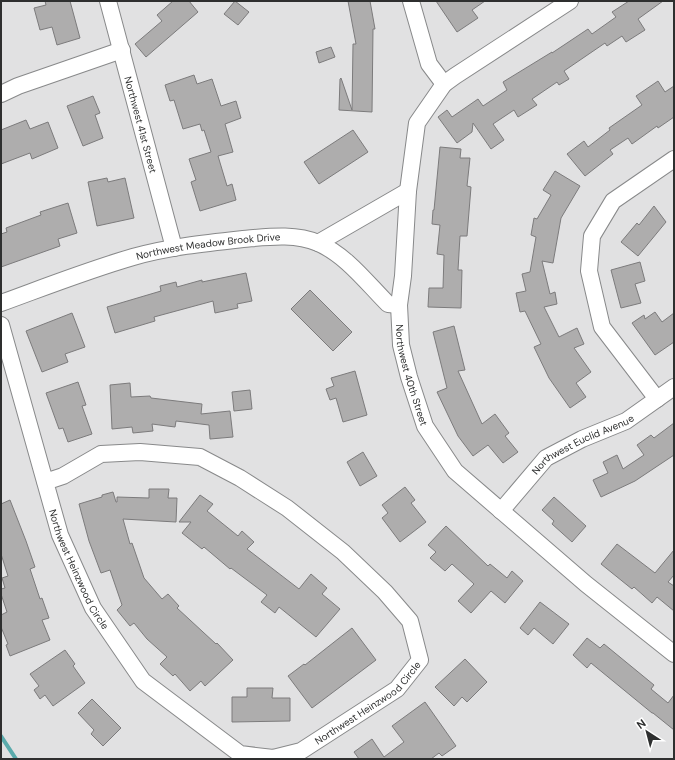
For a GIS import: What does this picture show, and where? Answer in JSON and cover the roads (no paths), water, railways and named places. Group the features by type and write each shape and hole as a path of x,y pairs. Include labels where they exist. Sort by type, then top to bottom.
{"street":[{"name":"Northwest 41st Street","path":"108,1 174,248"},
{"path":"411,1 429,64 444,84 570,1"},
{"path":"1,94 18,86 122,50"},
{"name":"Northwest 40th Street","path":"444,84 417,123 408,191 400,305 401,345 409,377 425,426 454,471 586,584 674,654"},
{"path":"657,399 602,327 589,271 592,236 614,201 674,159"},
{"path":"318,243 408,191"},
{"name":"Northwest Meadow Brook Drive","path":"1,303 133,257 174,248 259,238 297,237 318,243 342,257 388,304 400,305"},
{"name":"Northwest Heinzwood Circle","path":"1,324 44,482 60,535 93,608 143,681 240,754 273,758 301,750 397,689 420,660 410,621 385,592 343,552 287,508 240,478 200,457 140,452 101,454 63,476 44,482"},
{"name":"Northwest Euclid Avenue","path":"501,511 546,458 582,439 626,421 674,387"}],"waterway":[{"path":"1,736 16,759"}]}
